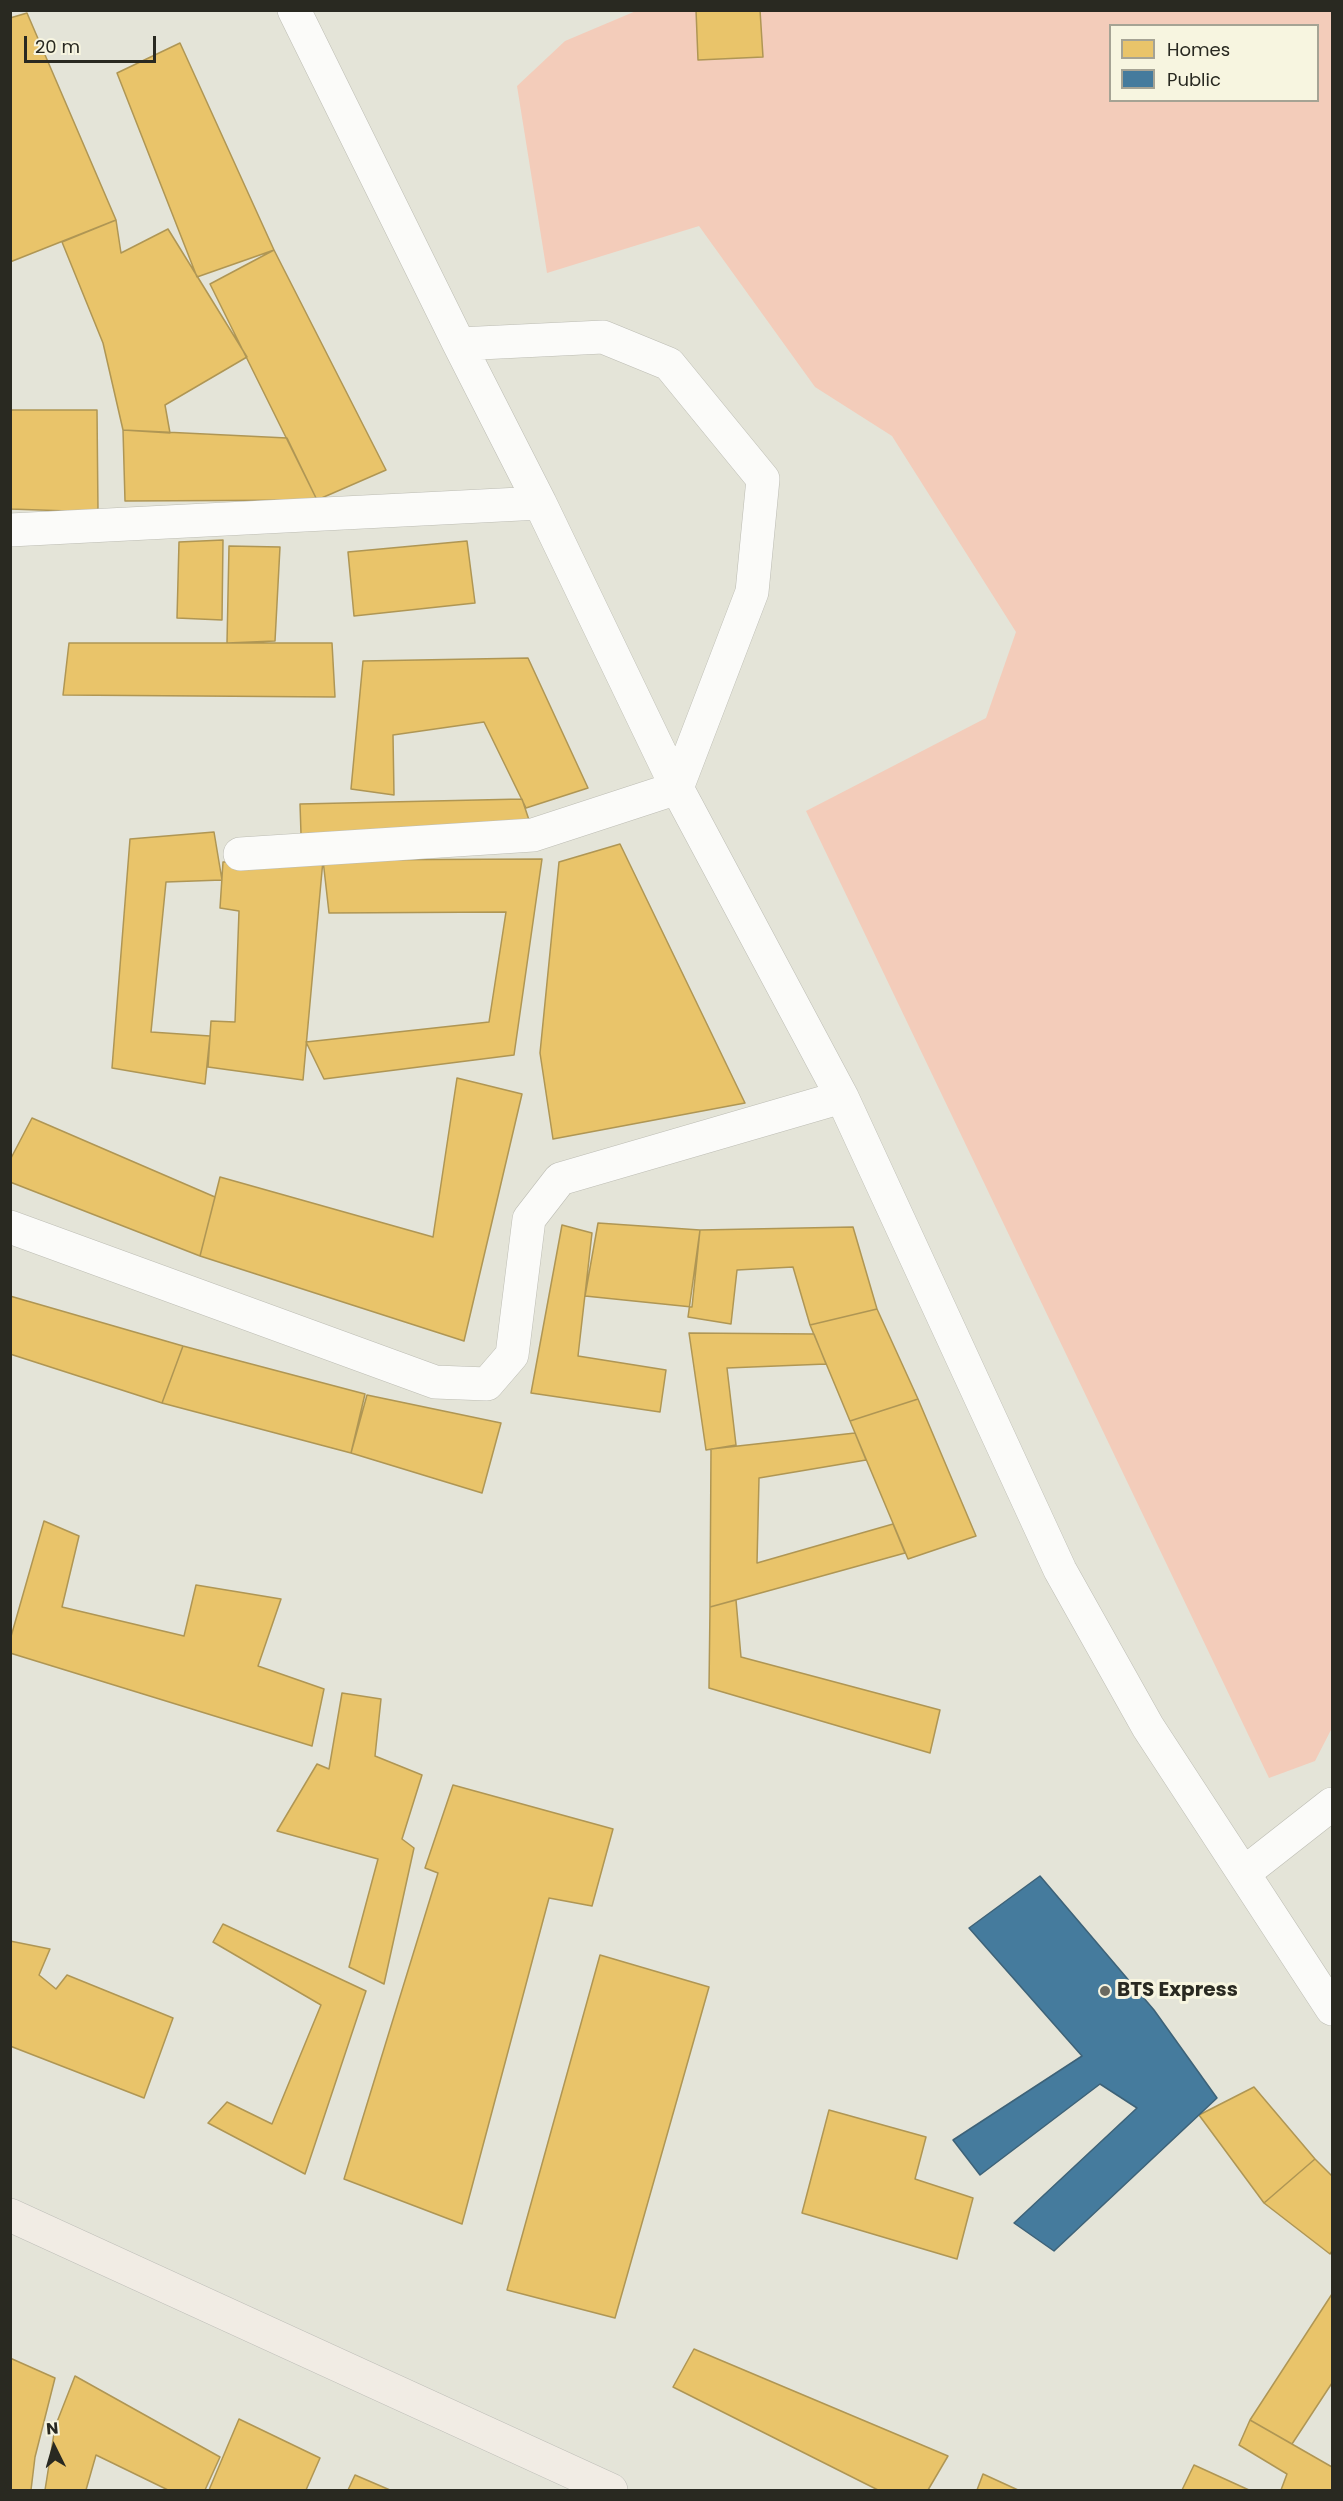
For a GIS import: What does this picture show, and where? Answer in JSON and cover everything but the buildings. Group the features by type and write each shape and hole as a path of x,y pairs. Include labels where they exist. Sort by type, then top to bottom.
{"main road":[{"path":"10,2215 611,2490"}],"street":[{"path":"294,10 540,503 677,788 842,1097 1060,1570 1148,1727 1332,2009"},
{"path":"459,344 603,337 669,364 763,480 752,592 677,788"},
{"path":"10,530 540,503"},
{"path":"240,854 533,835 677,788"},
{"path":"10,1227 435,1382 487,1384 512,1354 529,1219 560,1179 842,1097"},
{"path":"1245,1874 1332,1804"}],"shaded area":[{"path":"636,11 1332,11 1332,1728 1315,1761 1269,1778 806,811 986,718 1016,632 892,436 815,387 699,226 547,273 517,86 565,41"}],"place":[{"name":"BTS Express","path":"1105,1991"}]}
